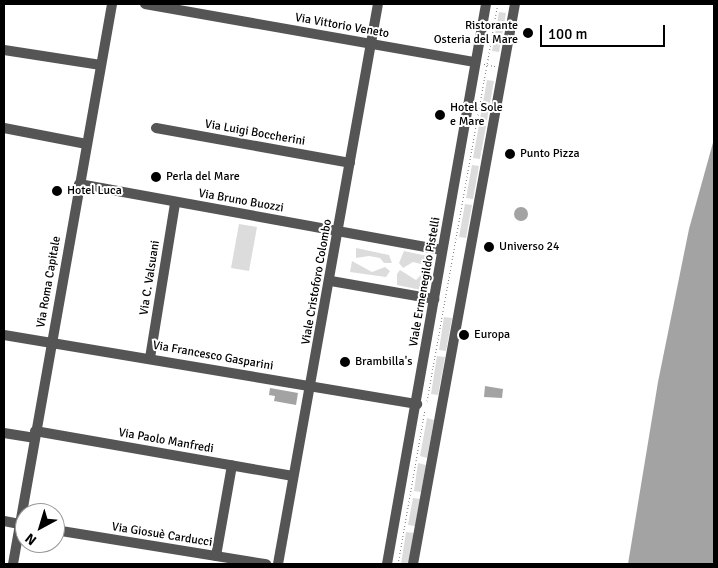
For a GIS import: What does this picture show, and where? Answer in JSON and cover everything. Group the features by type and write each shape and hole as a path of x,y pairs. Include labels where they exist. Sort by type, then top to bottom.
{"street":[{"name":"Via Roma Capitale","path":"25,503 35,434 112,4"},
{"name":"Via Vittorio Veneto","path":"145,4 168,6 475,62"},
{"name":"Viale Cristoforo Colombo","path":"278,564 331,280 378,4"},
{"name":"Viale Ermenegildo Pistelli","path":"387,564 417,404 442,250 486,4"},
{"path":"414,564 515,4"},
{"path":"4,50 101,64"},
{"path":"4,128 86,144"},
{"name":"Via Luigi Boccherini","path":"156,128 350,163"},
{"name":"Via Bruno Buozzi","path":"79,184 442,250"},
{"name":"Via C. Valsuani","path":"150,358 175,202"},
{"path":"331,280 434,299"},
{"name":"Via Francesco Gasparini","path":"4,335 417,404"},
{"name":"Via Paolo Manfredi","path":"4,433 35,434 293,476"},
{"path":"216,556 232,465"},
{"name":"Via Giosuè Carducci","path":"65,532 266,564"}],"path":[{"path":"398,564 498,4"},
{"path":"475,62 503,68"}],"shaded area":[{"path":"499,12 506,13 499,52 492,51"},
{"path":"487,80 494,81 487,120 480,119"},
{"path":"479,125 486,126 480,159 473,158"},
{"path":"714,139 714,564 628,564 658,382 689,229"},
{"path":"472,165 479,166 473,199 466,198"},
{"path":"465,204 472,205 466,238 459,237"},
{"path":"518,207 524,207 528,214 524,221 518,221 514,217 514,211"},
{"path":"239,224 257,227 249,271 231,268"},
{"path":"356,248 389,255 392,263 384,263 380,258 369,256 356,258"},
{"path":"404,251 432,257 430,270 424,269 425,265 413,262 403,268 399,263"},
{"path":"352,261 372,272 385,267 390,271 386,277 350,272"},
{"path":"400,270 416,280 422,274 428,275 426,291 397,285 397,274"},
{"path":"444,317 452,318 446,351 439,350"},
{"path":"437,356 445,357 438,395 431,394"},
{"path":"485,386 503,389 502,398 484,397"},
{"path":"270,388 298,393 296,405 274,401 275,396 269,395"},
{"path":"427,418 434,420 427,458 420,456"},
{"path":"418,463 426,465 421,492 414,491"},
{"path":"413,498 420,499 415,526 408,525"},
{"path":"406,532 414,533 409,564 401,564"}],"place":[{"name":"Ristorante Osteria del Mare","path":"528,33"},
{"name":"Hotel Sole e Mare","path":"440,115"},
{"name":"Punto Pizza","path":"510,154"},
{"name":"Perla del Mare","path":"156,177"},
{"name":"Hotel Luca","path":"57,191"},
{"name":"Universo 24","path":"489,247"},
{"name":"Europa","path":"464,335"},
{"name":"Brambilla's","path":"345,362"}]}
